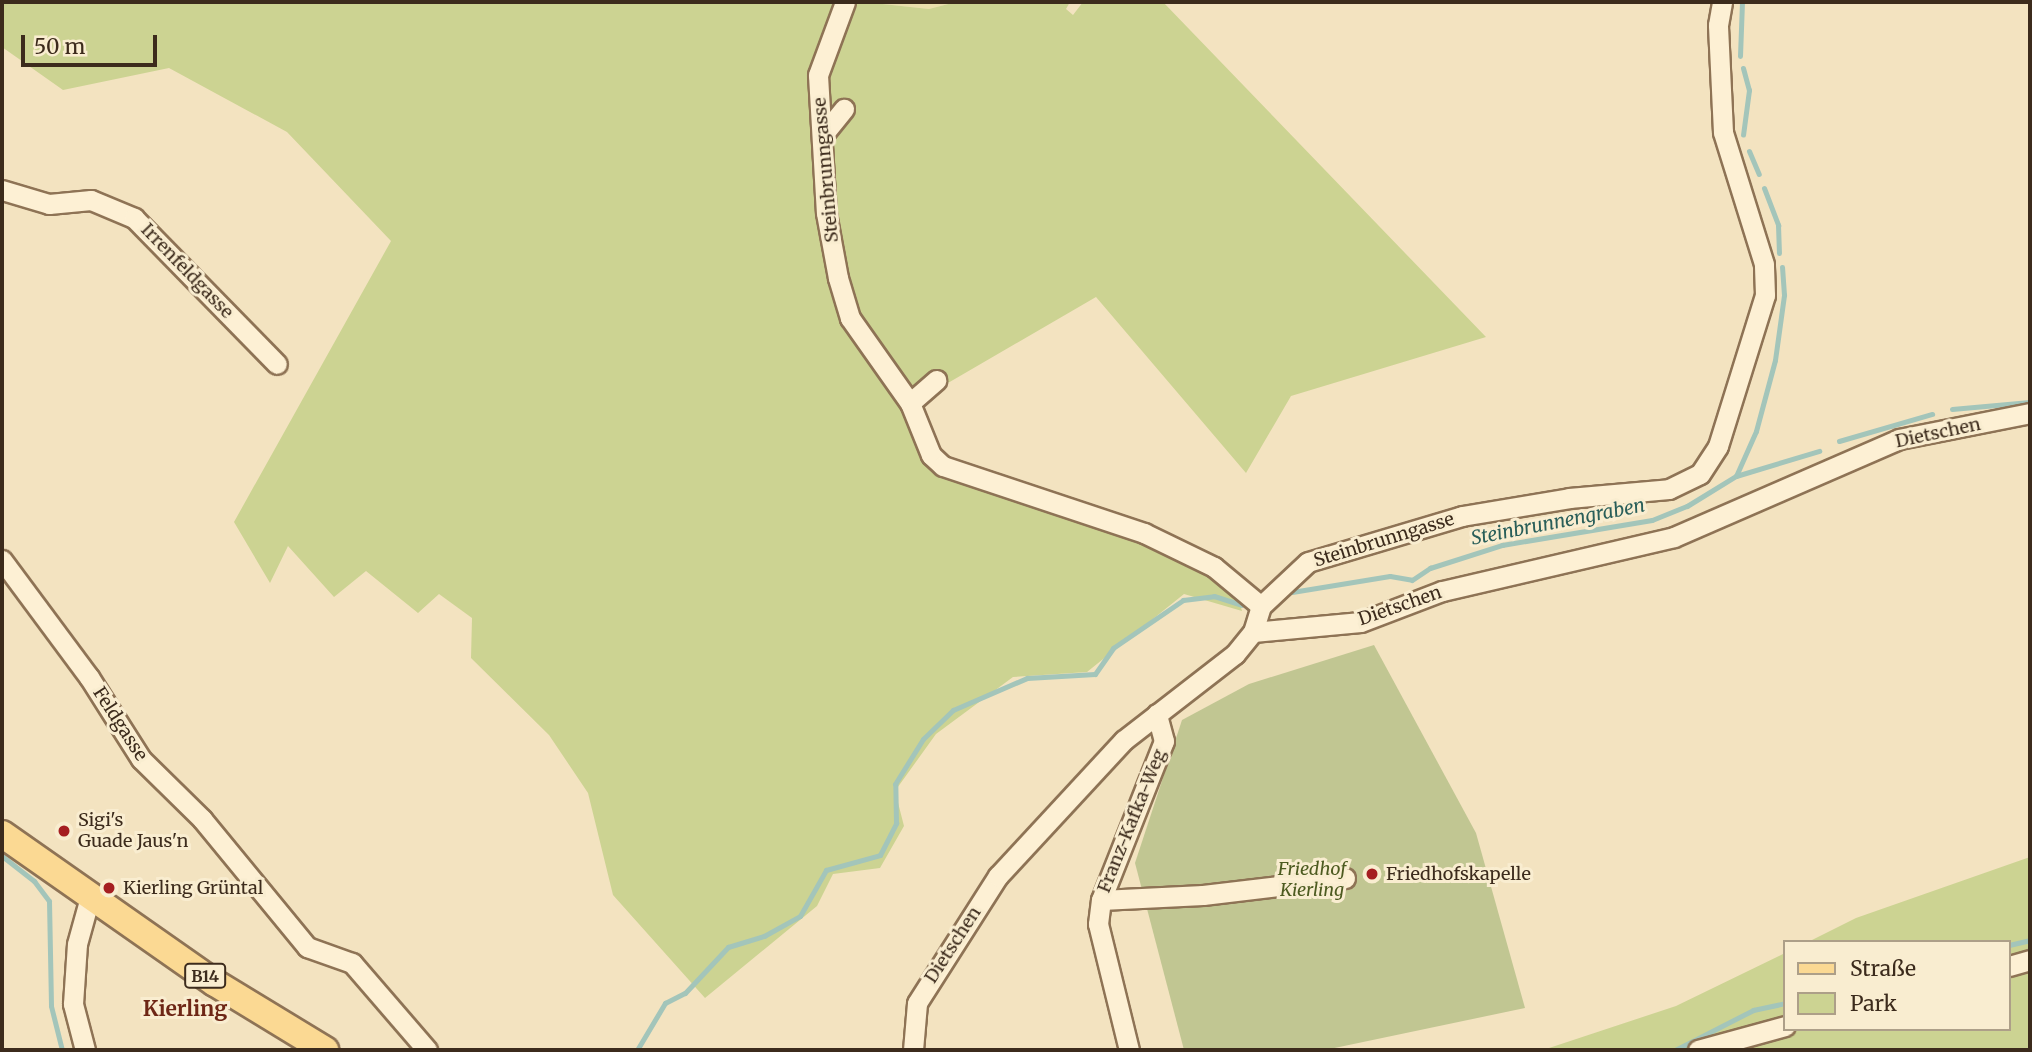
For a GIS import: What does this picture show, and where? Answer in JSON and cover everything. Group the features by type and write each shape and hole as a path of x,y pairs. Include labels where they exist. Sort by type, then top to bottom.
{"main road":[{"name":"B14","path":"2,834 90,897 325,1050"}],"street":[{"name":"Steinbrunngasse","path":"845,2 818,75 826,213 850,318 910,403 931,455 943,466 1144,533 1214,567 1261,606"},
{"name":"Steinbrunngasse","path":"1253,632 1261,606 1308,562 1462,516 1569,498 1669,489 1700,474 1718,446 1765,295 1764,264 1723,132 1718,25 1722,2"},
{"path":"822,136 844,109"},
{"name":"Irrenfeldgasse","path":"2,190 49,204 91,200 134,218 277,364"},
{"path":"910,403 936,380"},
{"name":"Dietschen","path":"913,1050 917,1003 998,876 1124,740 1235,654 1253,632 1361,622 1442,591 1674,537 1899,439 2030,413"},
{"name":"Feldgasse","path":"2,560 89,677 141,759 202,819 307,947 360,969 427,1050"},
{"name":"Franz-Kafka-Weg","path":"1129,1050 1098,924 1101,900 1164,741 1157,714"},
{"path":"1101,900 1203,895 1345,878"},
{"path":"85,1050 73,1004 77,944 90,897"},
{"path":"2011,965 2030,960"},
{"path":"1698,1050 1784,1026"}],"shaded area":[{"path":"864,2 956,2 929,9"}],"green space":[{"path":"2,2 864,2 929,9 956,2 1070,2 1066,9 1073,15 1083,2 1163,2 1486,337 1291,396 1246,473 1096,297 917,401 943,476 1001,486 1142,537 1236,590 1242,611 1184,594 1087,672 1013,677 936,734 895,791 904,826 880,868 833,874 817,906 705,998 613,895 588,793 549,735 471,658 472,618 439,594 418,613 366,571 334,597 288,546 270,583 234,522 391,241 287,132 169,68 63,90 2,47"},
{"name":"Friedhof Kierling","path":"1374,645 1476,833 1525,1008 1325,1050 1184,1050 1135,863 1182,720 1249,684"},
{"path":"2030,857 2030,1050 1543,1050 1676,1006 1784,953 1784,1031 2011,1031 2011,940 1812,940 1856,918"}],"waterway":[{"name":"Steinbrunnengraben","path":"1740,56 1742,2"},
{"name":"Steinbrunnengraben","path":"1743,68 1749,90 1743,135"},
{"name":"Steinbrunnengraben","path":"1749,151 1759,174"},
{"name":"Steinbrunnengraben","path":"1764,188 1778,225 1779,253"},
{"name":"Steinbrunnengraben","path":"1292,592 1390,576 1412,580 1430,568 1502,545 1652,520 1687,506 1736,476 1756,431 1775,360 1784,295 1782,267"},
{"path":"1952,409 2030,402"},
{"path":"1839,441 1932,414"},
{"path":"1736,476 1819,451"},
{"name":"Steinbrunnengraben","path":"637,1050 665,1003 685,993 728,947 764,936 800,916 826,870 880,855 896,823 895,784 923,739 953,710 1027,678 1095,674 1113,648 1183,600 1214,596 1242,605"},
{"path":"2,856 34,881 49,901 51,1006 62,1050"},
{"path":"2011,945 2030,940"},
{"path":"1675,1050 1753,1010 1784,1003"}],"place":[{"name":"Sigi's Guade Jaus'n","path":"64,831"},
{"name":"Friedhofskapelle","path":"1372,874"},
{"name":"Kierling Grüntal","path":"109,888"}],"district":[{"name":"Kierling","path":"185,1009"}]}
